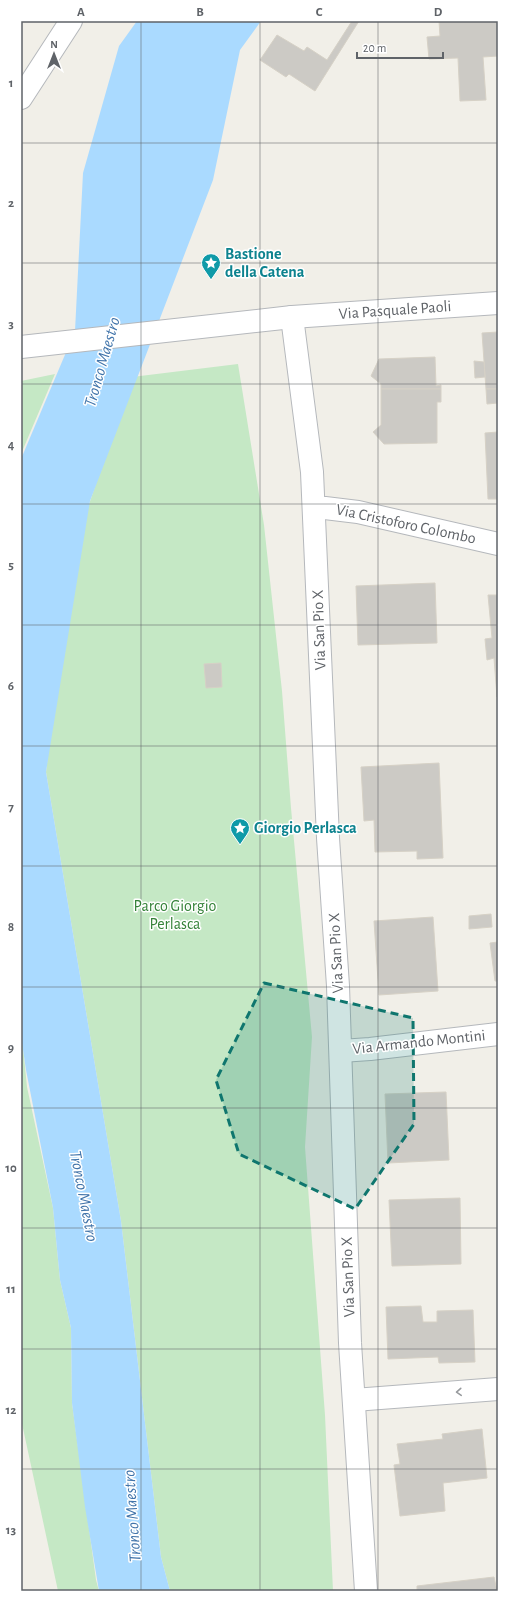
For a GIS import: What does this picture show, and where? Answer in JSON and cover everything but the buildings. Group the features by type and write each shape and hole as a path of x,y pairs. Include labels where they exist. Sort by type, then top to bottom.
{"street":[{"path":"21,98 71,21"},
{"name":"Via Pasquale Paoli","path":"28,346 292,316 498,303"},
{"name":"Via San Pio X","path":"292,316 312,472 328,830 341,1051 350,1336 366,1591"},
{"name":"Via Cristoforo Colombo","path":"314,508 358,512 498,544"},
{"name":"Via Armando Montini","path":"341,1051 498,1034"},
{"path":"354,1400 498,1389"}],"highlighted area":[{"path":"264,983 413,1018 414,1124 355,1209 239,1154 216,1080"}],"green space":[{"name":"Parco Giorgio Perlasca","path":"238,364 264,525 282,691 312,1037 305,1147 325,1415 333,1591 170,1591 161,1557 121,1221 46,772 62,637 78,537 132,377"},
{"path":"55,374 21,454 21,381"},
{"path":"21,1027 27,1087 53,1208 60,1280 71,1328 72,1403 96,1580 99,1591 58,1591 21,1419"}],"water":[{"name":"Tronco Maestro","path":"137,21 261,21 240,50 213,180 90,501 46,772 121,1221 161,1557 170,1591 99,1591 85,1507 72,1403 71,1328 60,1280 53,1208 26,1070 21,1036 21,459 75,331 83,173 119,46"}],"place":[{"name":"Bastione della Catena","path":"211,280"},
{"name":"Giorgio Perlasca","path":"240,845"}]}
